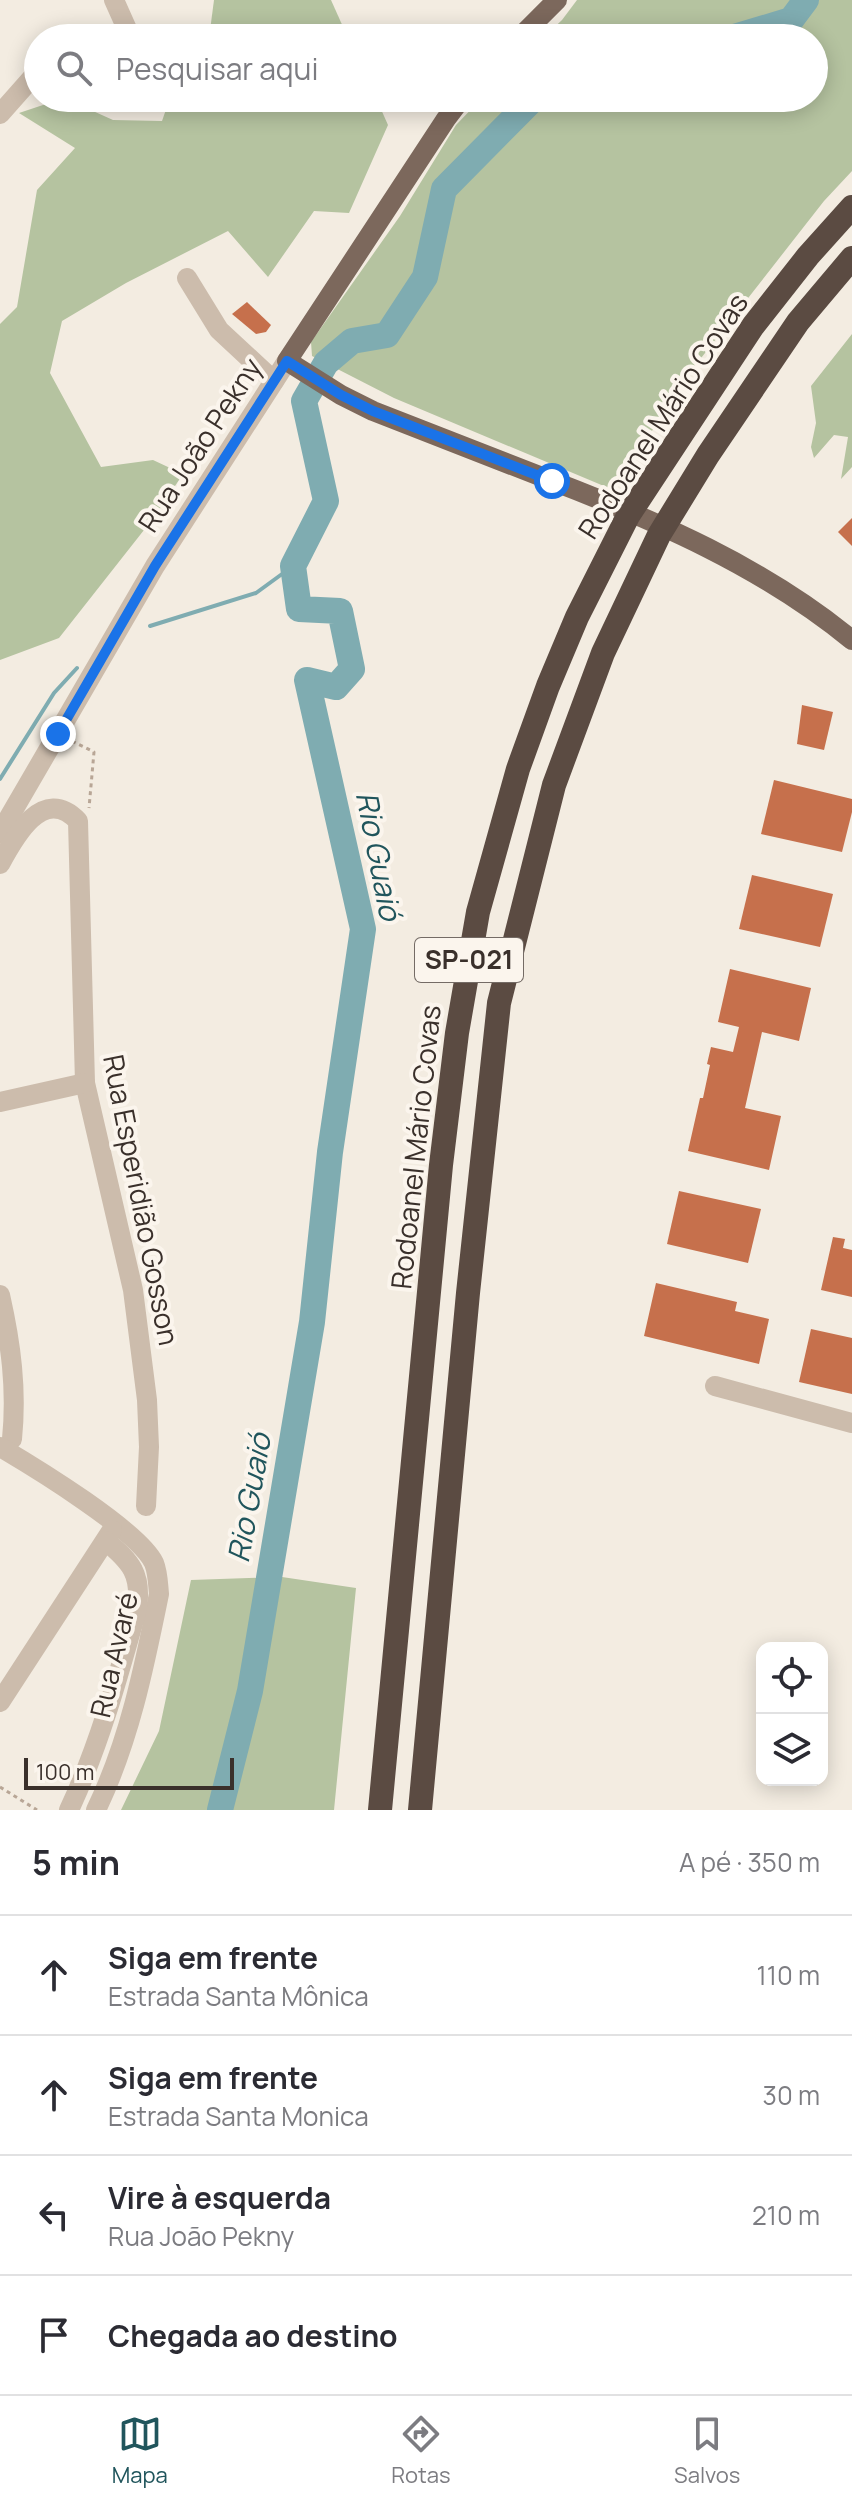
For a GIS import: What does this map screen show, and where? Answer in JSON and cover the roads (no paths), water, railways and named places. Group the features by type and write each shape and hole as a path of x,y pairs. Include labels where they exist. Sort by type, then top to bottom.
{"highway":[{"name":"Rodoanel Mário Covas","path":"380,1810 441,1165 457,1033 478,912 518,769 577,617 628,516 753,326 808,256 852,207"},
{"name":"Rodoanel Mário Covas","path":"420,1810 468,1293 499,1003 554,785 603,653 659,535 708,455 798,322 852,258"}],"main road":[{"path":"533,24 557,0"},
{"name":"Rua João Pekny","path":"293,365 451,112"},
{"path":"293,365 373,411 612,503 708,547 804,602 852,640"}],"street":[{"path":"114,0 125,24"},
{"path":"0,114 24,87"},
{"path":"187,278 219,330 274,381"},
{"name":"Rua João Pekny","path":"0,833 155,566 274,381 293,365"},
{"name":"Rua Esperidião Gosson","path":"0,864 25,822 34,815 61,810 78,821 85,1083 133,1290 147,1400 149,1447 146,1506"},
{"path":"0,1102 85,1083"},
{"path":"0,1295 14,1377 5,1451 111,1532 134,1570 139,1595 101,1730 69,1810"},
{"path":"715,1386 852,1423"},
{"path":"0,1702 111,1532"},
{"name":"Rua Avaré","path":"96,1810 118,1757 137,1696 159,1594 154,1564 141,1546 111,1532"}],"waterway":[{"name":"Rio Guaió","path":"778,24 791,20 806,0"},
{"name":"Rio Guaió","path":"220,1810 250,1691 312,1322 330,1152 363,929 307,680 336,687 352,669 340,611 299,609 293,566 326,501 304,401 326,363 352,341 387,335 425,277 444,189 520,112"},
{"path":"150,626 256,593 293,566"},
{"path":"0,779 54,693 77,668"}]}
